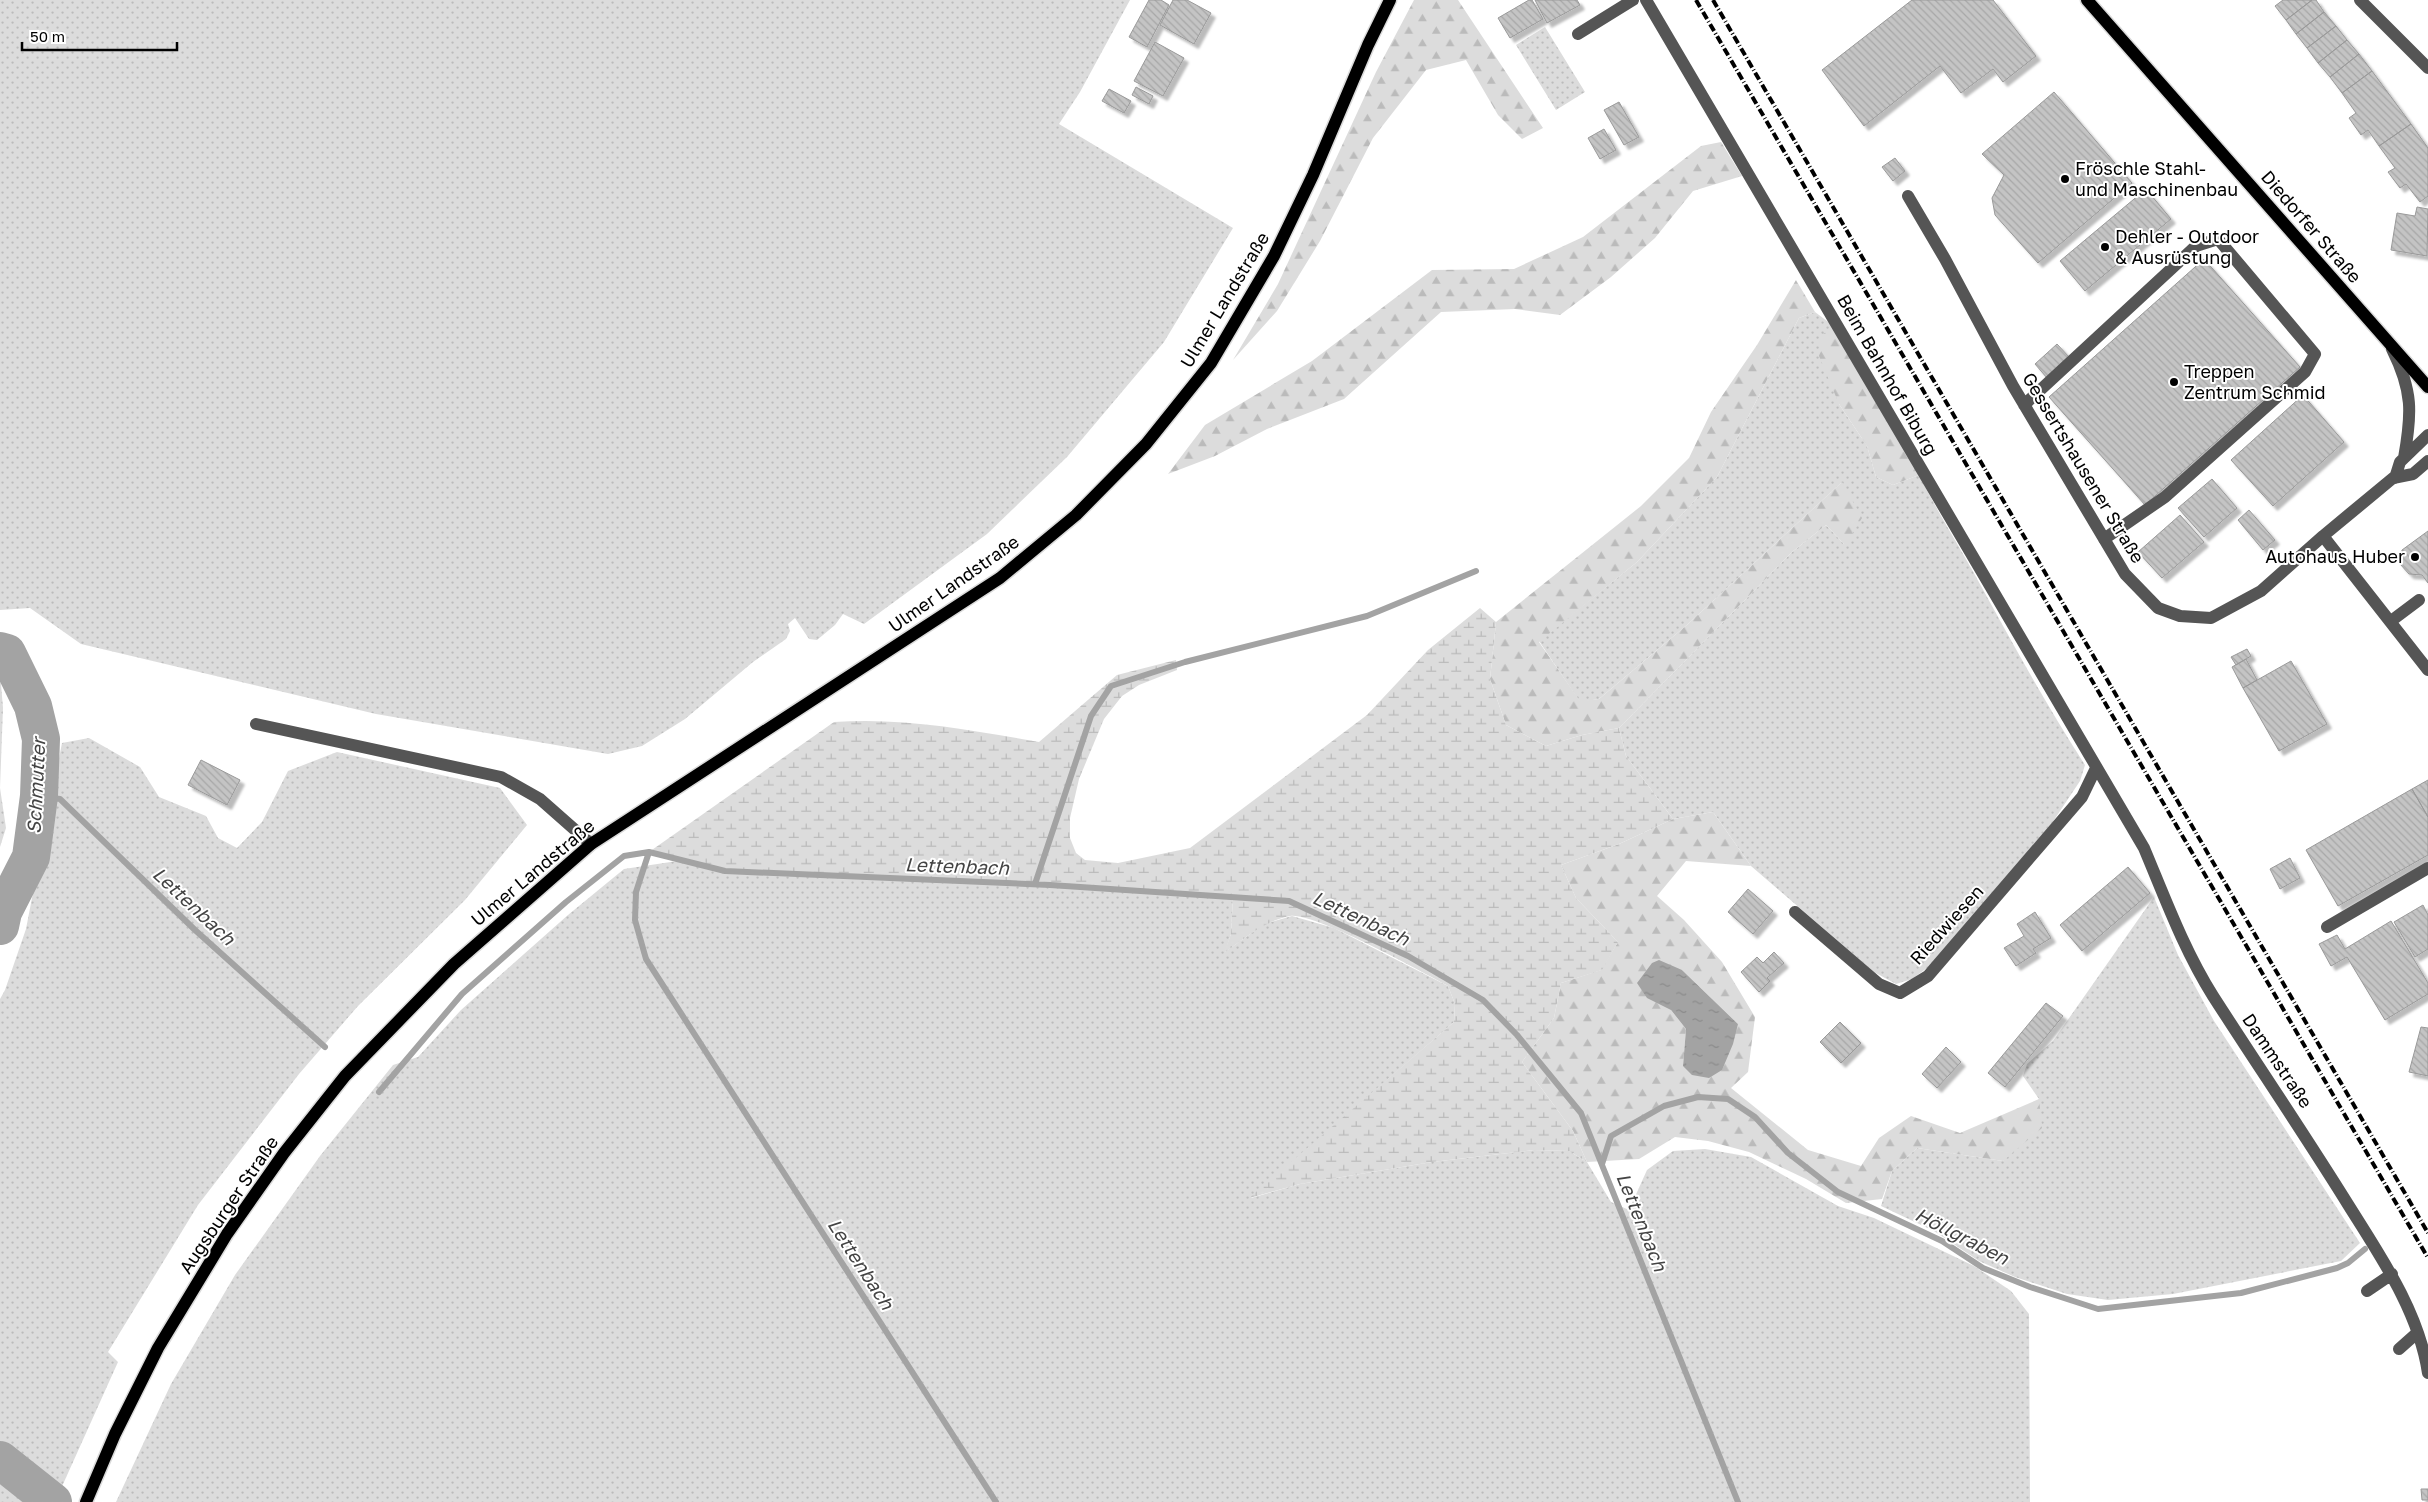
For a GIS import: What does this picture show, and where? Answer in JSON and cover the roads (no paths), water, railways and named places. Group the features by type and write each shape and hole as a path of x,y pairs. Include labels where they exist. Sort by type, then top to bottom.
{"main road":[{"name":"Ulmer Landstraße","path":"454,964 591,844 1000,578 1076,515 1146,444 1212,363 1274,256 1313,175 1368,45 1390,0"},
{"name":"Diedorfer Straße","path":"2088,0 2428,386"},
{"name":"Augsburger Straße","path":"86,1502 115,1434 158,1348 222,1242 284,1153 345,1076 454,964"}],"street":[{"path":"1578,34 1633,0"},
{"name":"Beim Bahnhof Biburg","path":"1646,0 2096,768"},
{"path":"2360,0 2428,68"},
{"name":"Gessertshausener Straße","path":"1908,196 1945,259 2024,405 2125,574 2158,608 2180,616 2211,618 2261,591 2323,536 2394,478 2404,458 2409,432 2410,398 2403,370 2387,340"},
{"path":"2024,405 2196,246 2218,239 2315,354 2305,372 2165,497 2104,539"},
{"name":"Gessertshausener Straße","path":"2404,458 2428,434"},
{"name":"Gessertshausener Straße","path":"2394,478 2413,474 2428,461"},
{"path":"2323,536 2428,670"},
{"path":"2391,621 2419,600"},
{"path":"256,724 501,777 540,799 591,844"},
{"name":"Riedwiesen","path":"1795,912 1879,984 1900,993 1928,976 2082,797 2096,768"},
{"name":"Dammstraße","path":"2096,768 2144,848 2180,932 2212,994 2300,1126 2392,1274 2417,1333 2428,1373"},
{"path":"2327,928 2428,868"},
{"path":"2367,1291 2392,1274"},
{"path":"2399,1349 2417,1333"}],"water":[{"path":"1659,960 1682,970 1738,1024 1733,1044 1722,1070 1709,1078 1692,1075 1683,1066 1686,1029 1671,1010 1647,998 1637,983 1652,963"}],"waterway":[{"path":"1035,884 1091,716 1111,686 1185,662 1367,616 1476,571"},
{"name":"Schmutter","path":"0,651 7,653 33,706 41,739 39,796 31,857 3,912 0,926"},
{"name":"Lettenbach","path":"39,796 60,799 195,930 325,1047"},
{"name":"Lettenbach","path":"649,852 636,892 635,920 646,959 996,1502"},
{"name":"Lettenbach","path":"379,1092 462,994 566,902 624,856 649,852 725,871 1050,885 1289,901 1408,956 1483,1000 1517,1035 1581,1113 1738,1502"},
{"name":"Höllgraben","path":"1602,1164 1611,1136 1664,1106 1698,1097 1728,1099 1755,1117 1788,1153 1838,1192 1942,1241 1983,1268 2030,1287 2098,1309 2241,1293 2337,1268 2348,1263 2365,1249"},
{"name":"Schmutter","path":"0,1460 53,1502"}],"railway":[{"path":"1696,0 2428,1258"},
{"path":"1713,0 2428,1233"}],"place":[{"name":"Fröschle Stahl- und Maschinenbau","path":"2065,179"},
{"name":"Dehler - Outdoor & Ausrüstung","path":"2105,247"},
{"name":"Treppen Zentrum Schmid","path":"2174,382"},
{"name":"Autohaus Huber","path":"2415,557"}]}
